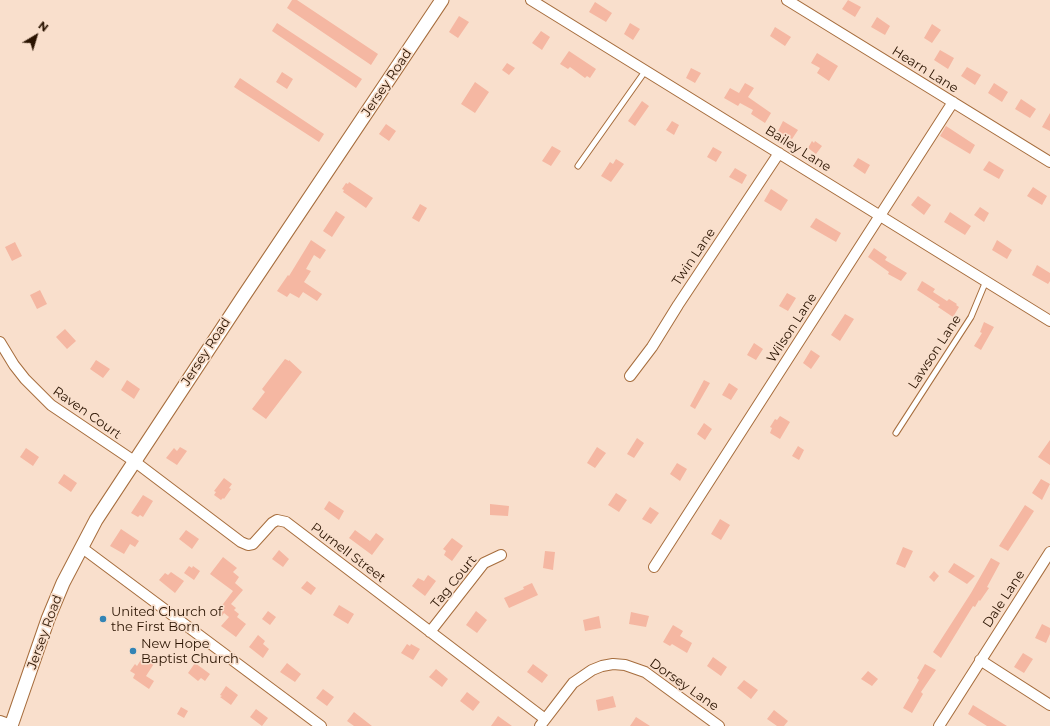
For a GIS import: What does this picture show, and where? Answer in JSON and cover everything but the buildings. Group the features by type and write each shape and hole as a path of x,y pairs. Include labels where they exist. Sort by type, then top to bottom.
{"street":[{"name":"Jersey Road","path":"7,724 48,619 64,583 81,547 113,492 442,0"},
{"name":"Bailey Lane","path":"531,0 1050,321"},
{"name":"Hearn Lane","path":"787,0 1050,162"},
{"name":"Wilson Lane","path":"654,567 952,102"},
{"name":"Twin Lane","path":"630,376 652,347 678,305 780,153"},
{"name":"Raven Court","path":"0,342 14,366 51,405 134,461"},
{"name":"Purnell Street","path":"134,461 241,542 248,545 257,541 272,523 277,520 286,522 430,632 542,723"},
{"path":"81,547 321,726"},
{"name":"Dale Lane","path":"980,660 1050,552"},
{"name":"Tag Court","path":"430,632 484,563 501,555"},
{"path":"939,726 980,660 1050,705"},
{"name":"Dorsey Lane","path":"542,723 573,683 592,670 613,664 625,665 645,672 719,726"}],"lane":[{"path":"578,166 646,70"},
{"name":"Lawson Lane","path":"896,432 971,317 986,281"}],"place":[{"name":"United Church of the First Born","path":"103,619"},
{"name":"New Hope Baptist Church","path":"133,651"}]}
